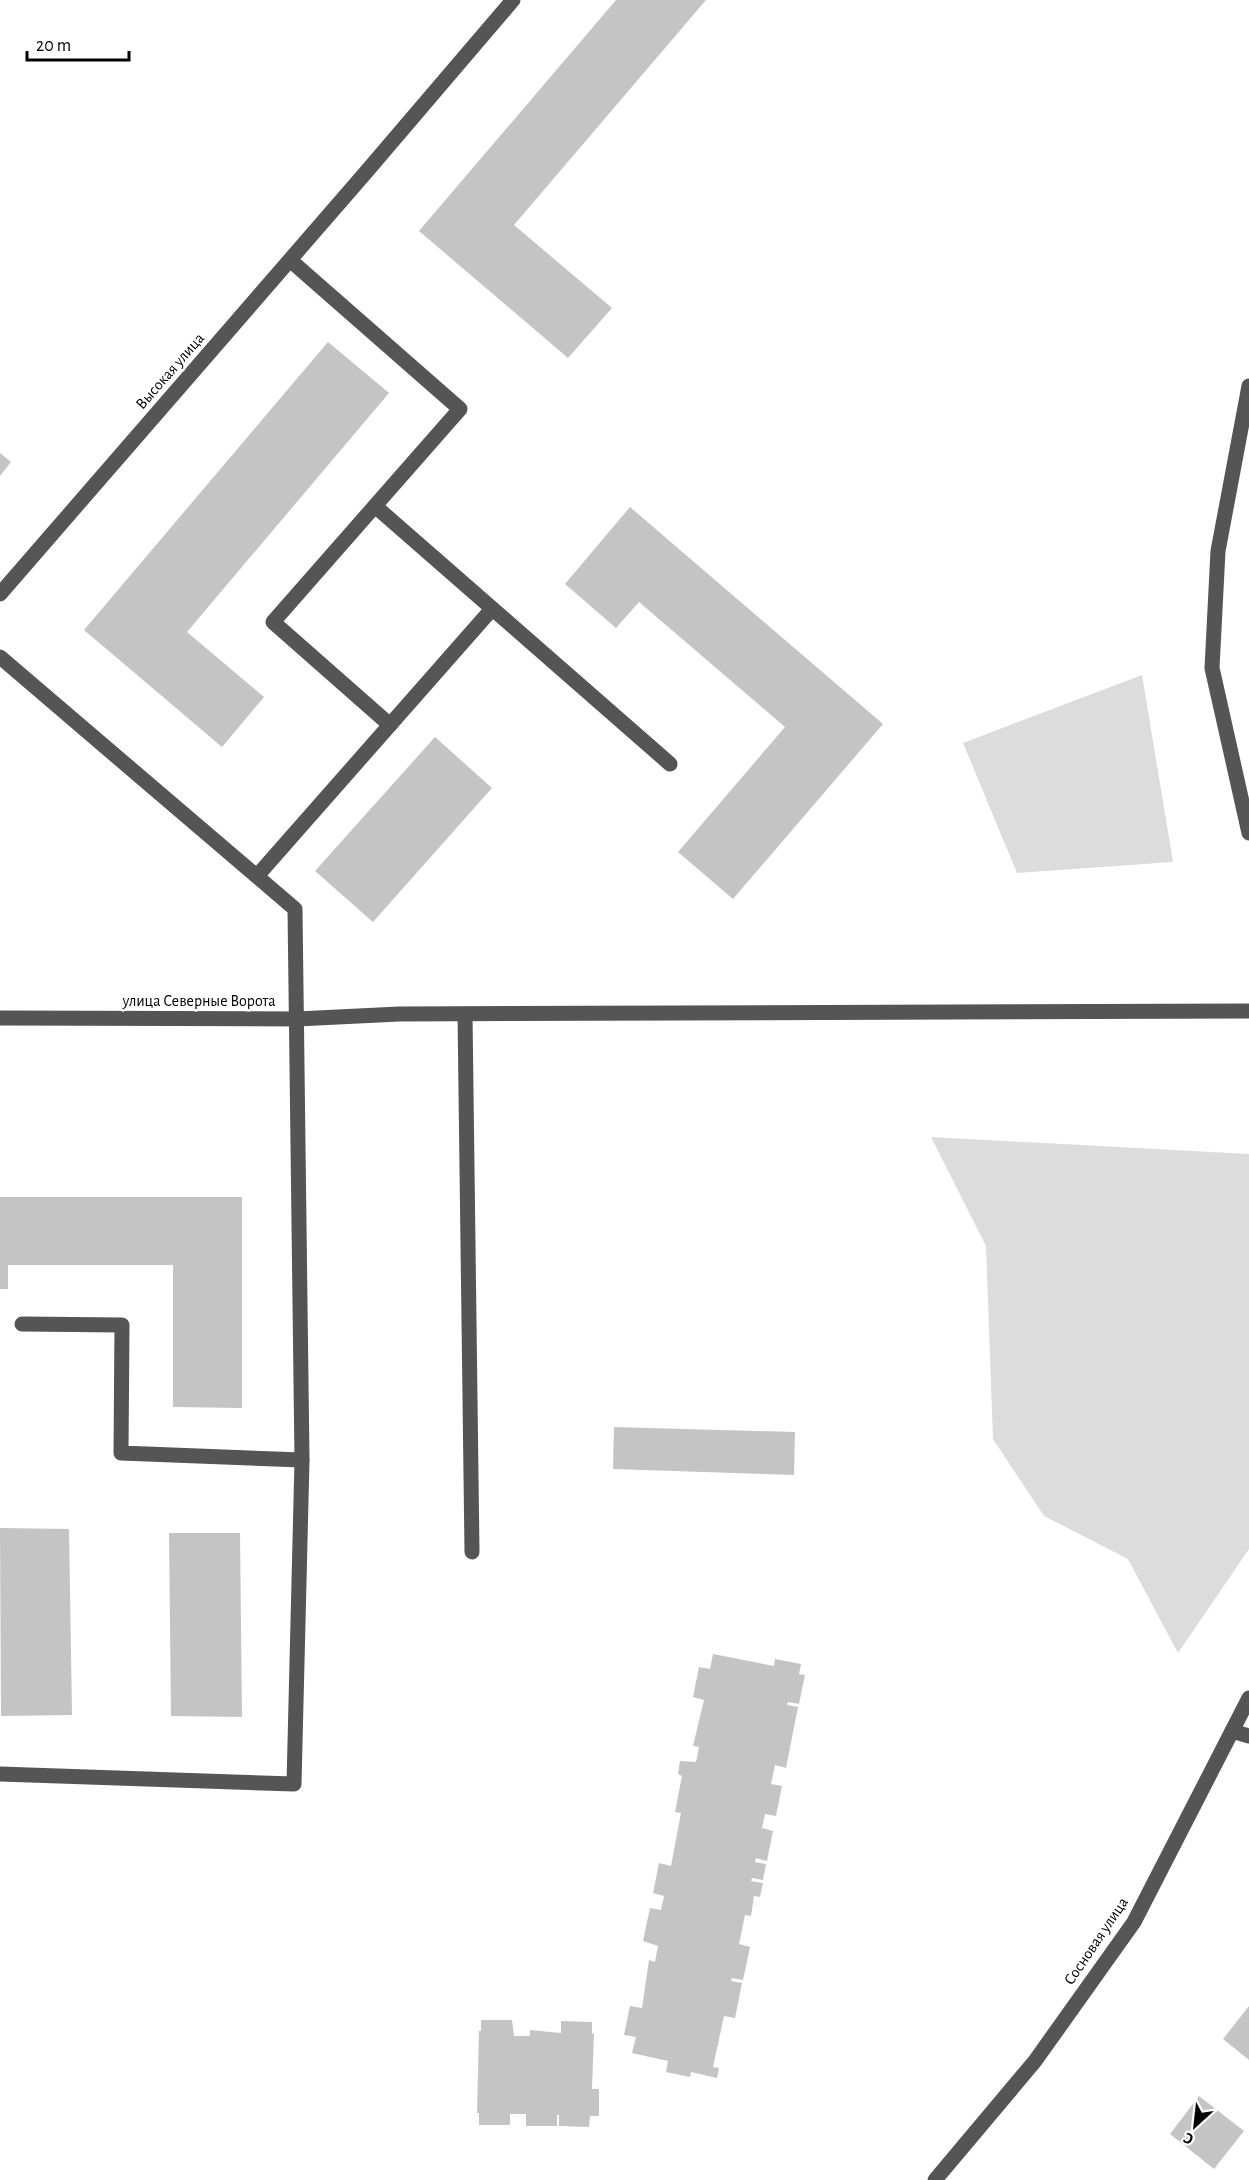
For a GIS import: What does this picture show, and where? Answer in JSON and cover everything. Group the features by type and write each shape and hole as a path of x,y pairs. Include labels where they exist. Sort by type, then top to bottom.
{"street":[{"name":"Высокая улица","path":"0,594 368,171 513,0"},
{"path":"290,260 460,410 273,622 390,725"},
{"path":"1249,386 1218,551 1212,668 1249,833"},
{"path":"375,506 670,764"},
{"path":"257,876 492,609"},
{"path":"0,657 295,909 302,1460 294,1784 0,1774"},
{"name":"улица Северные Ворота","path":"0,1018 297,1019 399,1014 1249,1011"},
{"path":"465,1014 472,1552"},
{"path":"22,1324 122,1324 121,1453 302,1460"},
{"name":"Сосновая улица","path":"935,2180 1035,2061 1134,1922 1249,1698"},
{"path":"1232,1731 1249,1736"}],"shaded area":[{"path":"1142,675 1173,862 1017,873 963,743"},
{"path":"931,1137 1249,1154 1249,1549 1178,1653 1128,1559 1044,1516 993,1439 986,1246"}],"building":[{"path":"616,0 706,0 514,225 612,308 568,358 419,231"},
{"path":"328,342 389,393 187,632 264,697 222,747 84,630"},
{"path":"0,453 11,462 0,476"},
{"path":"630,507 883,724 733,899 678,852 785,727 639,602 616,628 565,584"},
{"path":"435,737 492,788 373,922 315,871"},
{"path":"0,1197 242,1197 242,1408 173,1407 173,1265 8,1265 8,1289 0,1289"},
{"path":"614,1427 795,1432 794,1475 613,1469"},
{"path":"0,1528 69,1529 72,1715 1,1716"},
{"path":"169,1533 240,1533 242,1717 171,1716"},
{"path":"713,1654 774,1666 775,1659 801,1664 799,1674 805,1675 799,1704 788,1702 787,1705 798,1707 786,1768 775,1765 771,1784 782,1786 776,1816 765,1814 762,1828 773,1831 767,1861 756,1858 755,1862 766,1864 763,1880 752,1878 751,1881 763,1883 760,1897 754,1896 751,1916 745,1915 739,1944 750,1947 743,1980 732,1978 731,1981 742,1983 735,2018 724,2016 713,2067 719,2068 717,2078 691,2072 690,2077 666,2072 668,2061 632,2053 636,2037 624,2035 630,2006 642,2008 649,1960 655,1962 658,1946 643,1941 650,1908 661,1910 664,1896 653,1893 659,1863 671,1866 681,1813 675,1812 682,1776 678,1774 680,1761 696,1762 699,1747 693,1746 704,1700 693,1697 699,1667 710,1669"},
{"path":"1249,2006 1249,2060 1223,2039"},
{"path":"481,2020 512,2020 514,2036 530,2036 530,2030 561,2033 561,2021 592,2022 592,2034 594,2033 592,2089 599,2089 599,2116 590,2116 589,2127 559,2126 559,2115 557,2115 557,2126 526,2126 526,2114 510,2114 510,2125 479,2125 479,2113 477,2113"},
{"path":"1199,2096 1244,2131 1214,2169 1170,2134"}]}
